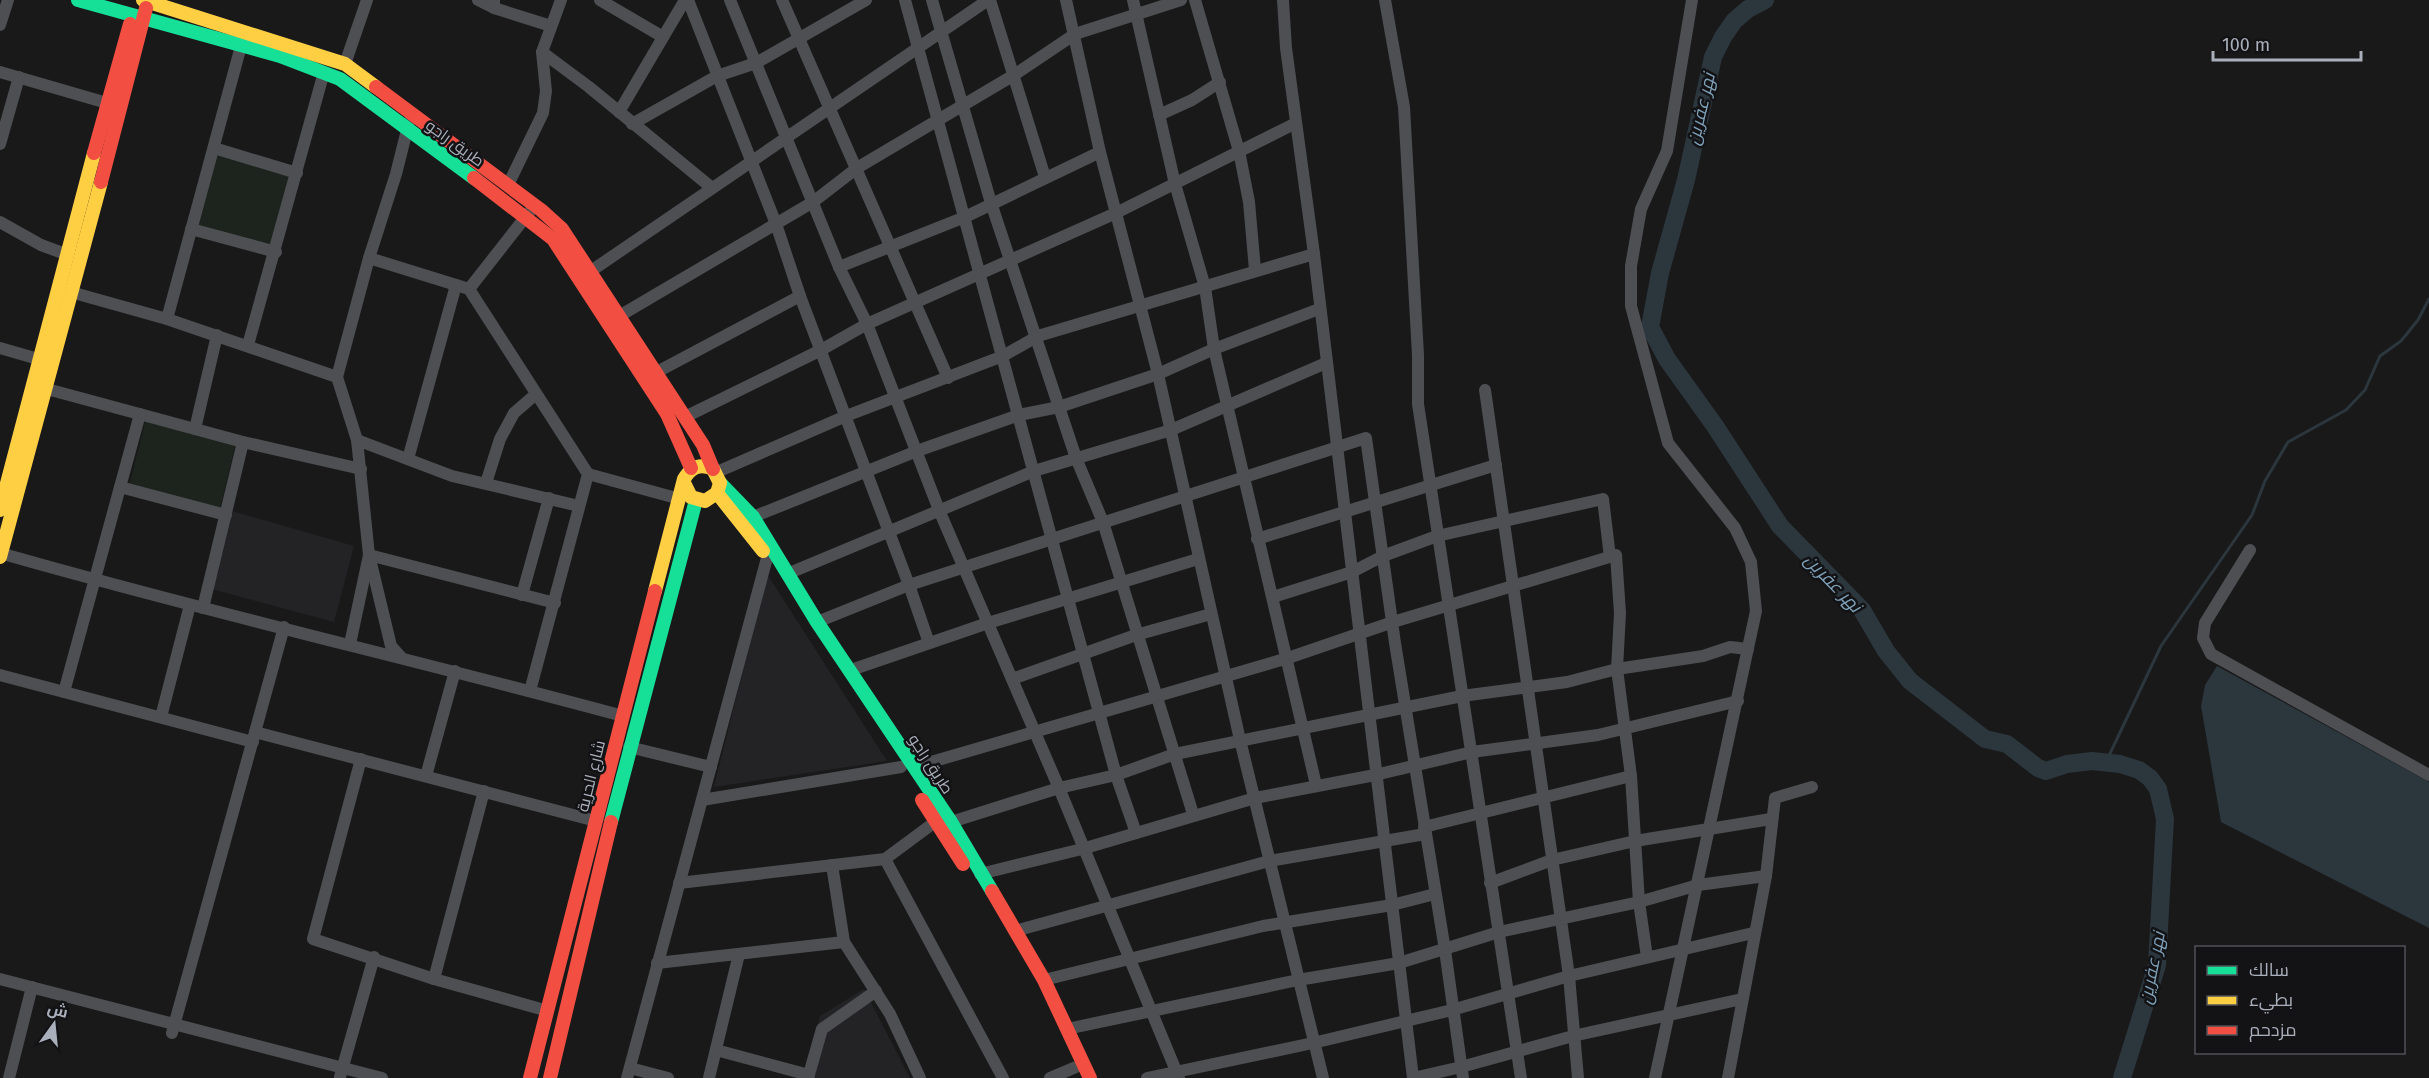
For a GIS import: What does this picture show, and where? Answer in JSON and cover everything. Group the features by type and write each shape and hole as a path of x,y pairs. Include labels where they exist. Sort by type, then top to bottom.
{"main road":[{"name":"طريق راجو","path":"78,0 324,72 374,102 526,217 553,239 642,373 667,414 691,468"},
{"name":"طريق راجو","path":"143,0 178,6 345,64 508,184 562,229 621,315 655,373 703,445 717,479 767,558 907,767 951,822 1044,980 1090,1078"},
{"path":"0,510 47,361 64,290 143,0"},
{"path":"64,290 68,255 107,103 138,17"},
{"path":"0,555 47,389 47,361"},
{"path":"702,465 717,479 710,499 696,500 687,493 684,483 691,468 702,465"},
{"name":"طريق راجو","path":"717,479 753,517 817,622 851,670 907,767 935,822 1031,973 1078,1072"},
{"name":"شارع الحرية","path":"550,1078 614,782 623,716 684,483"},
{"name":"شارع الحرية","path":"530,1078 596,820 629,747 696,500"},
{"path":"638,656 653,660"}],"street":[{"path":"0,25 8,0"},
{"path":"345,64 367,0"},
{"path":"478,0 552,26"},
{"path":"508,184 543,113 546,90 542,52 561,0"},
{"path":"600,0 663,38"},
{"path":"619,112 686,0"},
{"path":"686,0 702,32 717,76 776,224 800,297 929,643"},
{"path":"730,0 788,137 839,267 867,324 894,399 939,510 1059,788 1082,849 1178,1074"},
{"path":"782,0 831,107 889,248 948,378"},
{"path":"632,124 717,76 756,63 850,4 866,0"},
{"path":"905,0 1116,775 1136,833"},
{"path":"932,0 992,203 1038,336 1076,458 1103,522 1193,814"},
{"path":"591,271 989,0 1045,177"},
{"path":"1066,0 1100,152 1158,374 1240,740 1323,1078"},
{"path":"1133,0 1175,184 1205,287 1214,349 1257,539 1305,730 1316,785"},
{"path":"621,315 813,202 857,168 1014,75 1075,34 1181,0"},
{"path":"1195,0 1239,152 1249,202 1255,270"},
{"path":"1283,0 1296,123 1314,254 1413,1078 1462,1073 1517,1051 1573,1036 1742,999"},
{"path":"1385,0 1404,107 1418,355 1418,404 1521,1078"},
{"path":"1654,1078 1671,1013 1756,611 1751,562 1735,528 1668,443 1631,306 1631,266 1641,209 1666,151 1692,0"},
{"path":"167,319 241,46"},
{"path":"542,52 712,188"},
{"path":"0,72 107,103"},
{"path":"248,345 276,252 324,72"},
{"path":"0,144 19,77"},
{"path":"1159,115 1192,100 1220,82"},
{"path":"402,658 391,646 369,555 357,440 337,376 412,113"},
{"path":"685,417 821,350 867,324 1116,213 1296,123"},
{"path":"214,148 297,173"},
{"path":"839,267 965,217 1100,152"},
{"path":"469,290 534,204"},
{"path":"0,222 41,244 68,255"},
{"path":"191,229 276,252"},
{"path":"717,479 846,416 1003,356 1038,336 1314,254"},
{"path":"369,258 469,290 588,474 680,499"},
{"path":"408,459 456,285"},
{"path":"64,290 167,319 337,376"},
{"path":"655,373 800,297"},
{"path":"753,517 917,451 1019,415 1059,407 1158,374 1214,349 1319,309"},
{"path":"195,429 217,335"},
{"path":"0,348 47,361"},
{"path":"787,574 1034,471 1171,430 1326,363"},
{"path":"47,389 243,442 361,469"},
{"path":"1485,390 1569,976 1578,1078"},
{"path":"486,483 500,439 514,413 536,394"},
{"path":"64,692 140,414"},
{"path":"817,622 909,585 1366,438 1462,1073"},
{"path":"357,440 452,476 579,506"},
{"path":"203,608 243,442"},
{"path":"1257,539 1496,465"},
{"path":"531,691 588,474"},
{"path":"120,487 226,515"},
{"path":"522,595 549,498"},
{"path":"1273,597 1352,573 1383,556 1437,536 1504,523 1603,499 1610,557"},
{"path":"2250,549 2205,623 2203,638 2211,654 2429,775"},
{"path":"0,555 623,716"},
{"path":"369,555 555,603"},
{"path":"350,644 369,555"},
{"path":"702,800 907,767 1288,658 1393,621 1616,555 1620,613 1617,669 1626,728 1639,902 1647,957"},
{"path":"668,1078 628,1073 767,558"},
{"path":"851,670 988,623 1198,559"},
{"path":"161,717 190,605"},
{"path":"1012,679 1083,652 1212,614"},
{"path":"174,1029 284,627"},
{"path":"951,822 1059,788 1116,775 1175,754 1240,740 1305,730 1462,696 1567,682 1617,669 1702,656 1730,647 1748,649"},
{"path":"426,776 455,671"},
{"path":"0,675 161,717 361,759 596,820"},
{"path":"980,874 1082,849 1193,814 1255,798 1375,775 1472,752 1598,735 1737,701"},
{"path":"629,747 711,767"},
{"path":"361,759 313,939 374,957 434,979 548,1011"},
{"path":"1015,931 1269,861 1384,843 1482,813 1631,776"},
{"path":"1728,1078 1766,876 1775,798 1812,787"},
{"path":"434,979 484,791"},
{"path":"1490,883 1552,860 1635,841 1771,819"},
{"path":"679,883 885,859 935,822"},
{"path":"885,859 1003,1078"},
{"path":"832,865 844,942 890,1014 920,1078"},
{"path":"1067,1029 1298,980 1399,963 1499,932 1639,902 1698,885 1766,876"},
{"path":"1044,980 1263,926 1392,906 1435,894"},
{"path":"1148,1078 1178,1074 1452,1010 1569,976 1754,933"},
{"path":"657,963 844,942"},
{"path":"709,1078 739,954"},
{"path":"341,1072 374,957"},
{"path":"0,979 174,1029 341,1072 382,1078"},
{"path":"9,1078 32,987"},
{"path":"716,1050 808,1076 822,1029 876,991"},
{"path":"1050,1078 1078,1072"}],"shaded area":[{"path":"215,150 296,174 275,251 194,228"},
{"path":"147,415 237,437 220,509 129,487"},
{"path":"232,511 354,546 334,622 208,588"},
{"path":"767,574 887,761 714,787"},
{"path":"2217,666 2429,782 2429,928 2221,822 2201,706 2205,685"},
{"path":"864,989 910,1078 804,1078 820,1016"}],"waterway":[{"name":"نهر عفرين","path":"1765,0 1748,9 1734,21 1713,57 1686,180 1660,273 1650,327 1667,359 1715,426 1780,526 1862,610 1886,651 1910,681 1985,739 2007,744 2038,768 2046,771 2067,764 2092,761 2120,764 2139,770 2150,778 2158,789 2165,819 2157,965 2122,1078"},
{"path":"2106,762 2161,646 2252,515 2265,481 2288,442 2346,410 2365,390 2380,356 2401,341 2418,320 2429,299"}],"traffic: fast":[{"path":"78,0 280,56 340,79 474,178"},
{"path":"720,483 753,517 817,622 951,822 992,891"},
{"path":"611,822 696,500"}],"traffic: slow":[{"path":"143,0 345,64 376,87"},
{"path":"0,510 94,153"},
{"path":"0,557 101,182"},
{"path":"655,591 684,479 693,469 704,466 713,469 720,483 717,493 705,501 691,497 684,483"},
{"path":"717,493 763,551"}],"traffic: jam":[{"path":"101,182 146,8"},
{"path":"94,153 130,24"},
{"path":"376,87 541,210 562,229 703,445 713,469"},
{"path":"474,178 553,239 667,414 691,468"},
{"path":"530,1078 655,591"},
{"path":"922,800 963,864"},
{"path":"550,1078 611,822"},
{"path":"992,891 1044,980 1090,1078"}]}
